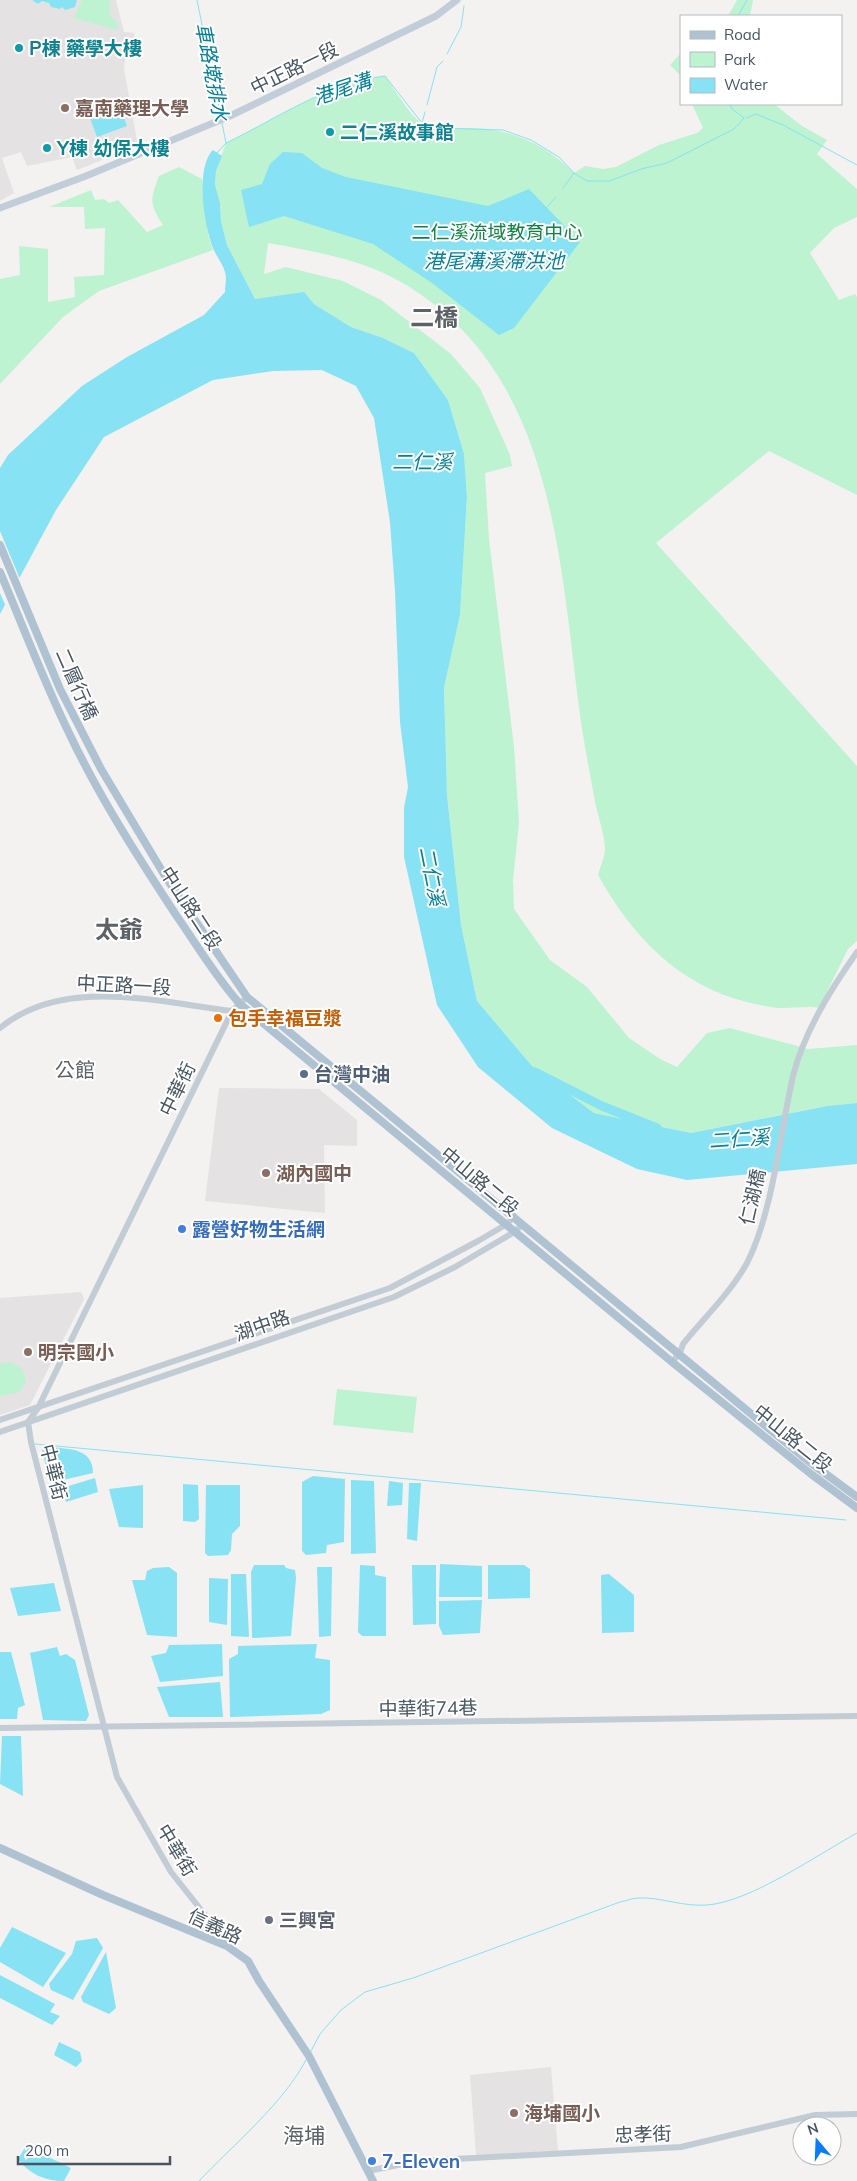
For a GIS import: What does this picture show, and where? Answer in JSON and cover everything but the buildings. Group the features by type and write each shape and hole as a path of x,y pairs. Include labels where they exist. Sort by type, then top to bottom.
{"main road":[{"name":"中正路一段","path":"0,208 86,176 230,116 436,16 457,0"},
{"name":"二層行橋","path":"0,545 78,726 136,831"},
{"name":"二層行橋","path":"0,572 71,736 127,838"},
{"name":"中山路二段","path":"136,831 247,997 812,1463 857,1496"},
{"name":"中山路二段","path":"127,838 197,948 223,985 240,1004 672,1362 811,1474 857,1508"},
{"name":"信義路","path":"0,1848 103,1895 227,1946 248,1961 259,1981 308,2054 373,2181"}],"street":[{"name":"仁湖橋","path":"672,1362 680,1353 683,1344 746,1264 760,1232 794,1074 820,1011 857,952"},
{"name":"中正路一段","path":"0,1028 19,1014 37,1005 54,1000 85,996 232,1011"},
{"path":"232,1011 247,997"},
{"name":"中華街","path":"227,1946 217,1930 179,1884 117,1777 33,1450 28,1422 38,1408 232,1011"},
{"name":"湖中路","path":"0,1420 390,1288 507,1224 514,1216"},
{"name":"湖中路","path":"0,1432 394,1297 455,1267 516,1231 522,1224"},
{"name":"中華街74巷","path":"0,1728 857,1716"},
{"name":"忠孝街","path":"368,2171 418,2161 681,2148 815,2115 857,2114"}],"shaded area":[{"name":"嘉南藥理大學","path":"0,0 116,0 124,32 134,33 136,46 126,51 124,69 138,146 77,170 72,157 27,166 21,152 2,158 14,193 0,201"},
{"name":"湖內國中","path":"219,1088 319,1089 357,1120 357,1146 324,1145 325,1213 205,1201"},
{"name":"明宗國小","path":"81,1292 84,1299 30,1405 0,1415 0,1298"},
{"name":"海埔國小","path":"551,2067 558,2151 476,2155 470,2075"}],"green space":[{"path":"82,0 109,0 110,15 118,24 117,30 74,18"},
{"path":"737,0 753,0 750,15 729,15"},
{"path":"680,54 680,75 670,65"},
{"name":"二仁溪流域教育中心","path":"385,76 408,109 423,124 453,129 487,129 515,135 552,154 574,173 585,166 603,169 616,167 659,145 697,133 703,128 692,105 775,105 802,126 827,140 817,154 857,189 857,217 834,228 810,253 839,300 855,294 857,297 857,495 769,451 656,543 857,766 857,941 848,949 819,1008 780,1008 761,1005 722,994 699,984 659,955 642,938 611,897 598,875 605,848 584,738 553,524 538,466 517,412 489,362 451,318 401,282 370,267 319,253 268,243 264,274 286,267 343,281 381,300 451,354 480,388 510,455 512,466 485,473 489,539 514,747 519,823 513,880 514,909 550,960 587,987 629,1038 660,1059 677,1067 707,1033 730,1028 808,1049 857,1045 857,1103 827,1106 691,1133 594,1113 532,1066 477,1001 461,925 447,795 444,688 460,615 467,497 464,454 448,400 414,353 383,338 351,327 314,304 304,293 255,299 227,245 221,221 220,203 215,186 216,171 226,143 303,103 343,86"},
{"path":"179,167 202,179 208,235 213,250 99,291 63,317 0,384 0,279 20,275 19,246 48,249 48,302 75,297 74,277 104,275 105,228 85,229 84,207 49,207 91,190 95,200 104,199 109,203 118,200 147,232 163,225 152,201 159,176"},
{"path":"11,1362 23,1369 26,1383 19,1392 0,1396 0,1364"},
{"path":"337,1389 417,1397 413,1433 333,1425"}],"water":[{"path":"32,0 77,0 75,7 65,10 62,7 60,9 51,7 49,3 42,1 38,4"},
{"path":"120,107 127,126 97,137 90,118"},
{"name":"二仁溪","path":"213,150 222,156 216,171 215,185 227,245 255,299 304,292 314,304 351,327 383,338 414,353 448,400 464,454 467,497 460,615 444,688 447,795 461,925 477,1001 532,1066 594,1113 691,1133 827,1106 857,1103 857,1164 687,1180 637,1169 552,1128 478,1067 437,1005 404,857 404,808 408,787 400,722 395,591 390,522 374,418 356,386 322,370 273,371 213,380 104,437 56,510 0,614 0,468 8,455 82,386 127,357 204,315 225,292 226,274 214,251 204,212 204,169 207,158"},
{"name":"港尾溝溪滯洪池","path":"283,152 302,153 322,168 346,177 488,206 529,189 580,242 514,328 499,335 432,283 373,244 284,216 249,227 241,190 262,184 270,164"},
{"path":"50,1447 79,1451 84,1454 92,1465 93,1473 50,1483 42,1450"},
{"path":"313,1476 345,1479 344,1542 327,1545 326,1553 306,1555 302,1551 302,1482"},
{"path":"95,1478 98,1492 66,1502 62,1488"},
{"path":"351,1480 374,1481 376,1553 351,1554"},
{"path":"389,1481 403,1483 402,1505 387,1506"},
{"path":"409,1483 421,1483 417,1541 407,1539"},
{"path":"183,1484 198,1485 199,1519 195,1522 183,1521"},
{"path":"143,1485 143,1528 119,1527 109,1489"},
{"path":"206,1485 240,1485 240,1526 232,1534 231,1550 228,1555 208,1556 205,1553"},
{"path":"440,1564 482,1566 482,1597 439,1597"},
{"path":"254,1565 284,1565 286,1568 295,1570 291,1636 252,1638 251,1572"},
{"path":"360,1565 375,1566 375,1575 386,1577 386,1636 362,1636 358,1632"},
{"path":"412,1565 436,1565 436,1624 413,1625"},
{"path":"488,1565 524,1565 530,1569 530,1598 488,1599"},
{"path":"169,1567 177,1573 177,1637 147,1635 132,1580 145,1580 147,1571 153,1568"},
{"path":"317,1567 332,1567 331,1636 319,1637"},
{"path":"231,1574 246,1574 249,1637 231,1636"},
{"path":"609,1574 634,1595 634,1632 602,1633 601,1575"},
{"path":"209,1578 228,1579 227,1625 209,1622"},
{"path":"54,1583 61,1611 18,1616 10,1588"},
{"path":"482,1600 480,1633 443,1635 439,1626 439,1601"},
{"path":"222,1644 223,1676 160,1682 151,1656 166,1653 169,1645"},
{"path":"317,1644 315,1658 330,1660 330,1710 321,1714 230,1717 229,1659 238,1654 238,1646"},
{"path":"57,1647 60,1656 66,1654 75,1660 89,1715 86,1721 43,1720 30,1653"},
{"path":"0,1652 11,1652 25,1705 18,1708 17,1719 0,1719"},
{"path":"220,1682 223,1717 169,1717 157,1687"},
{"path":"2,1736 21,1736 23,1796 0,1784"},
{"path":"12,1927 66,1953 43,1987 0,1962 0,1948"},
{"path":"97,1938 103,1948 73,2000 51,1990 49,1984 72,1954 76,1941"},
{"path":"106,1952 116,2008 109,2014 83,2002 81,1997"},
{"path":"0,1975 55,2004 50,2012 60,2016 52,2025 0,1998"},
{"path":"59,2042 80,2052 82,2061 76,2067 54,2055"},
{"path":"26,2146 71,2168 64,2181 50,2180 38,2176 27,2169 18,2159"}],"pier":[{"path":"0,531 20,579 6,607 0,593"}],"waterway":[{"name":"車路墘排水","path":"197,0 221,117"},
{"name":"港尾溝","path":"739,15 747,0"},
{"path":"447,54 461,27 464,6"},
{"path":"427,105 437,67 443,61"},
{"name":"港尾溝","path":"217,153 226,143 303,103 343,86 385,76 422,123 438,128 503,130 531,140 559,157 574,173 587,181 610,181 641,169 667,163 734,129 744,118 732,109 730,105"},
{"path":"422,123 425,112"},
{"path":"746,118 756,114 783,125 857,165"},
{"name":"車路墘排水","path":"222,123 226,143"},
{"path":"563,188 574,173"},
{"path":"546,208 556,197"},
{"name":"二仁溪","path":"535,1072 602,1106 657,1128"},
{"path":"35,1444 846,1520"},
{"path":"310,2053 320,2034 341,2010 365,1992 413,1978 631,1899 647,1898 689,1905 707,1905 743,1896 803,1865 857,1833"},
{"path":"199,2181 272,2107 286,2091 307,2058"}],"place":[{"name":"P棟 藥學大樓","path":"19,48"},
{"name":"嘉南藥理大學","path":"65,108"},
{"name":"二仁溪故事館","path":"330,132"},
{"name":"Y棟 幼保大樓","path":"47,148"},
{"name":"包手幸福豆漿","path":"218,1018"},
{"name":"台灣中油","path":"304,1074"},
{"name":"湖內國中","path":"266,1173"},
{"name":"露營好物生活網","path":"182,1229"},
{"name":"明宗國小","path":"28,1352"},
{"name":"三興宮","path":"269,1920"},
{"name":"海埔國小","path":"514,2113"},
{"name":"7-Eleven","path":"372,2161"}],"district":[{"name":"二橋","path":"434,318"},
{"name":"太爺","path":"119,930"},
{"name":"公館","path":"75,1070"},
{"name":"海埔","path":"304,2136"}]}
